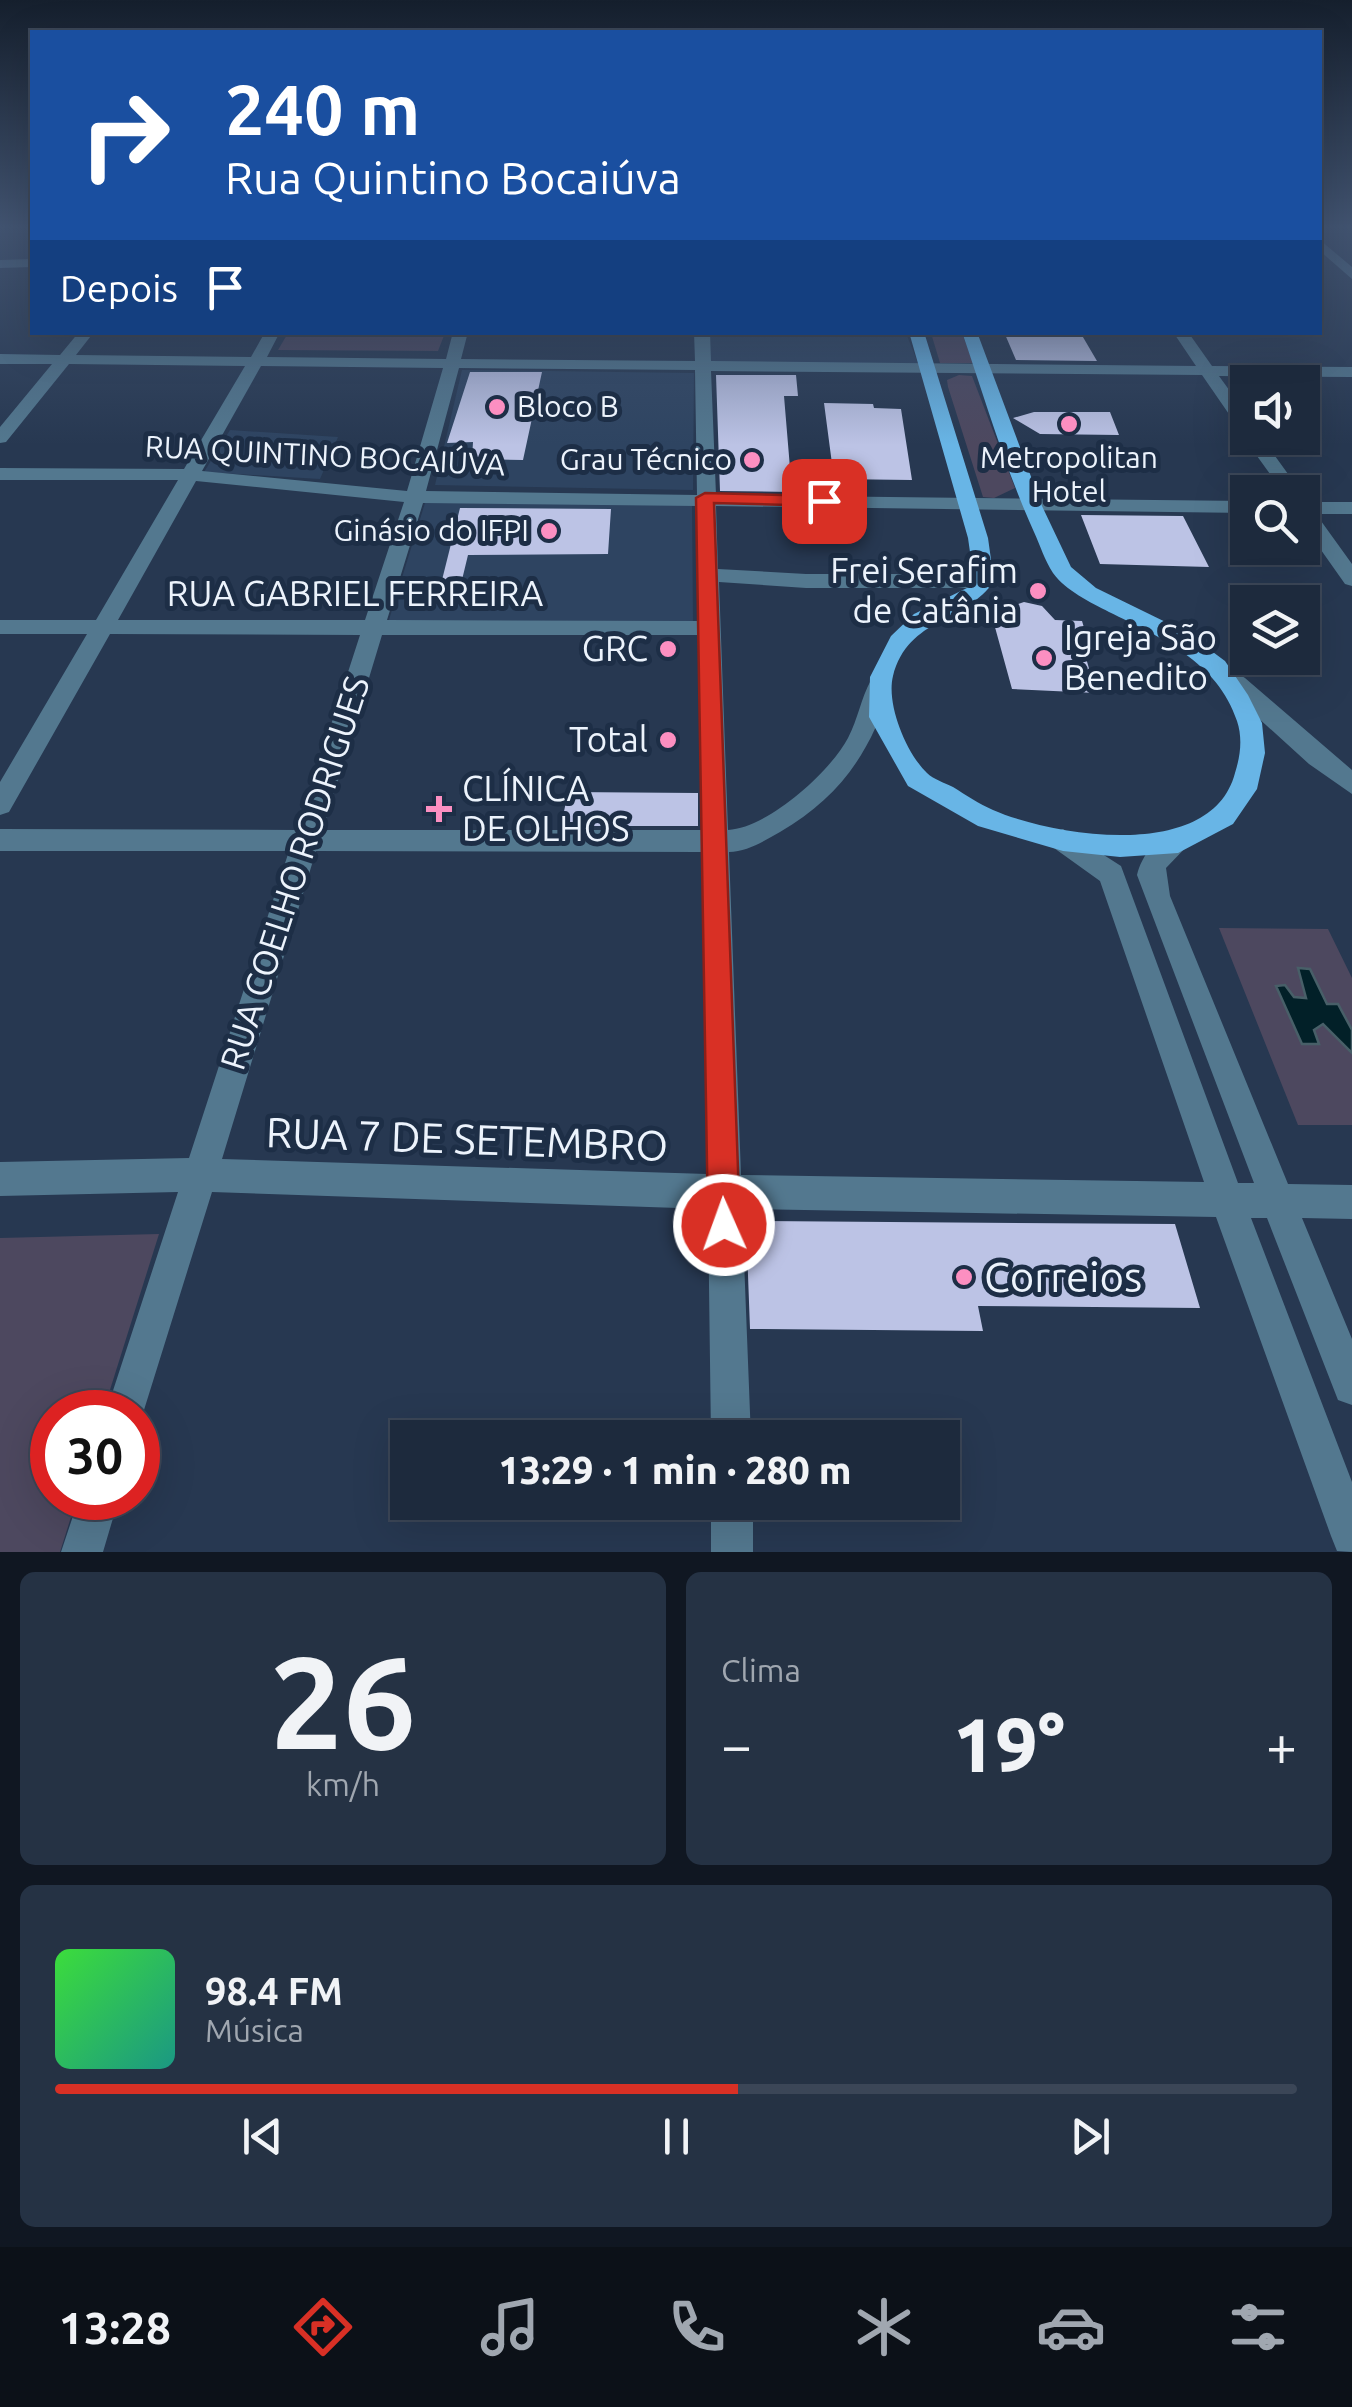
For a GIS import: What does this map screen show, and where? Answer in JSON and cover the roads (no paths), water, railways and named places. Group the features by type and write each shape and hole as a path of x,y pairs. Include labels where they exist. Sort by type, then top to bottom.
{"main road":[{"path":"917,335 978,538 984,580 976,592 922,619 899,641 881,676 881,717 916,779 986,819 1063,840 1120,846 1178,842 1224,817 1244,789 1253,753 1250,723 1217,667 1178,637 1089,593 1062,571 1032,506 970,335"}],"street":[{"path":"0,438 85,335"},
{"path":"0,805 271,335"},
{"name":"RUA COELHO RODRIGUES","path":"131,1390 416,497 461,335"},
{"path":"702,335 730,1420"},
{"path":"1182,335 1230,404"},
{"path":"0,358 1352,372"},
{"name":"RUA QUINTINO BOCAIÚVA","path":"0,474 188,475 416,497 1230,507"},
{"path":"1320,508 1352,508"},
{"path":"1320,533 1352,578"},
{"path":"708,575 806,581 984,580"},
{"path":"919,580 929,602 922,619"},
{"name":"RUA GABRIEL FERREIRA","path":"0,627 710,628"},
{"path":"1217,667 1352,784"},
{"path":"0,840 738,841 820,795 845,766 858,742 881,676"},
{"path":"1063,840 1111,874 1228,1203 1340,1466 1352,1536"},
{"path":"1178,842 1154,862 1151,875 1156,896 1352,1386"},
{"path":"1156,998 1200,998"},
{"name":"RUA 7 DE SETEMBRO","path":"0,1179 197,1176 1228,1203 1352,1202"},
{"path":"82,1552 91,1520"},
{"path":"732,1520 732,1552"}],"place":[{"name":"Bloco B","path":"497,407"},
{"name":"Metropolitan Hotel","path":"1069,424"},
{"name":"Grau Técnico","path":"752,460"},
{"name":"Ginásio do IFPI","path":"549,531"},
{"name":"Frei Serafim de Catânia","path":"1038,591"},
{"name":"GRC","path":"668,649"},
{"name":"Igreja São Benedito","path":"1044,658"},
{"name":"Total","path":"668,740"},
{"name":"CLÍNICA DE OLHOS","path":"439,809"},
{"name":"Correios","path":"964,1277"}]}
